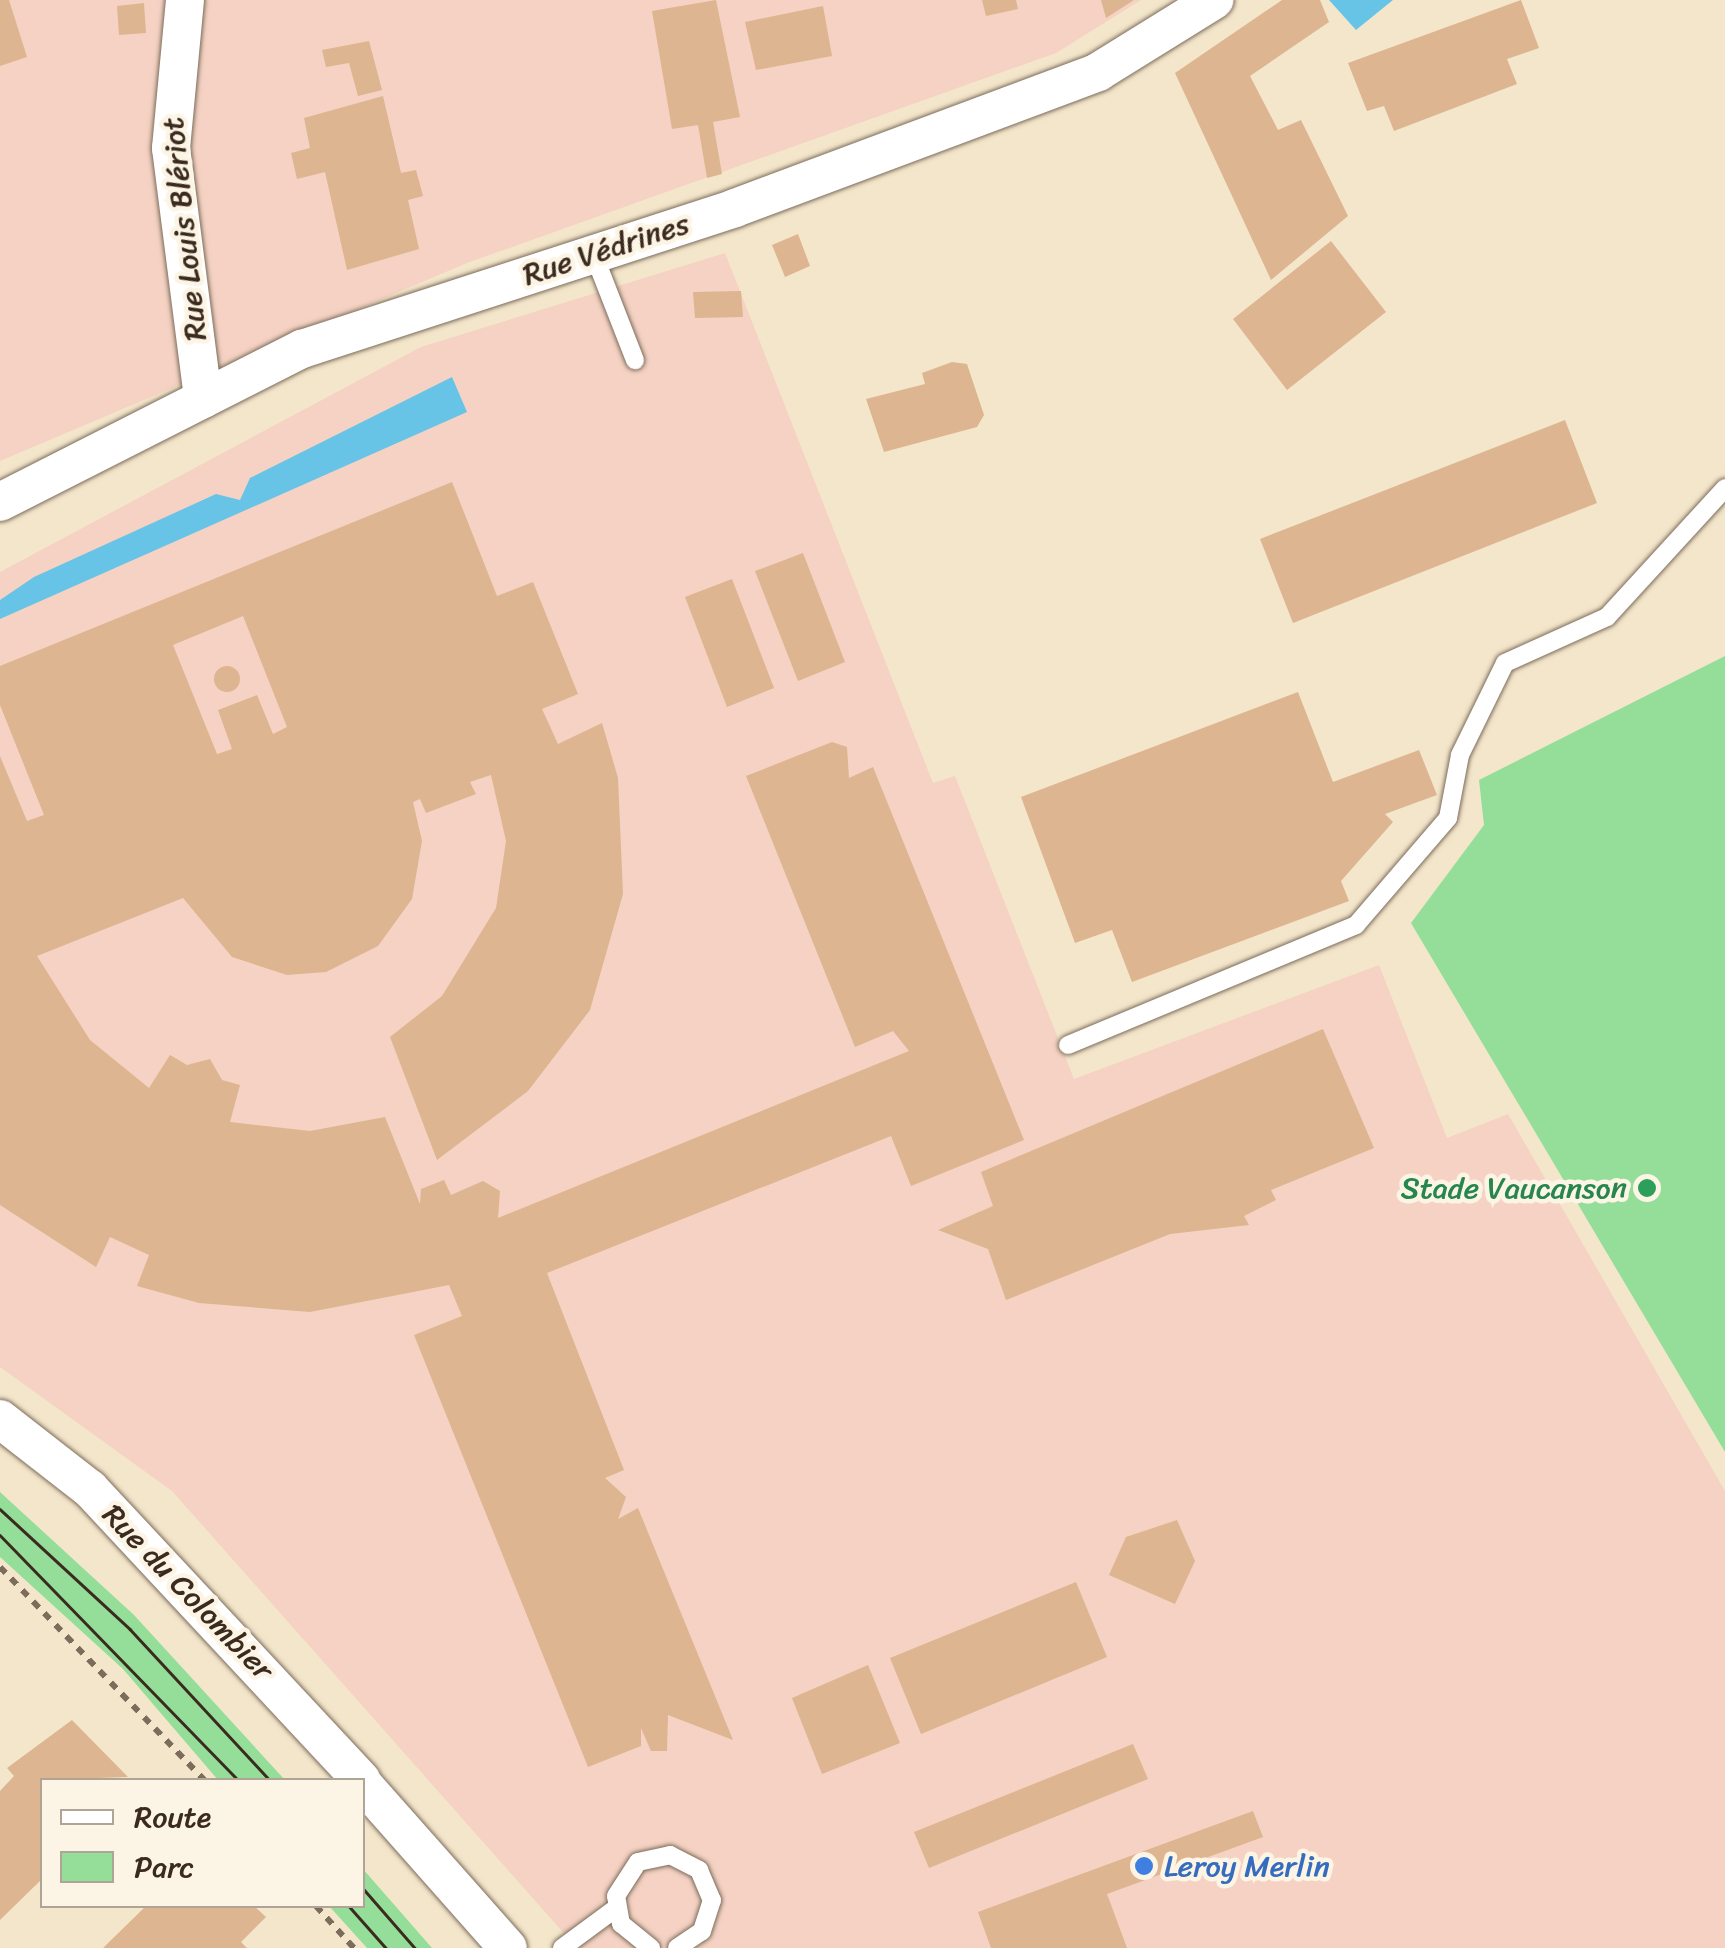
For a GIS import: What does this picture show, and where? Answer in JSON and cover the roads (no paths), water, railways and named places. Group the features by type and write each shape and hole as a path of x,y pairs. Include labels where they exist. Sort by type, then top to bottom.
{"street":[{"name":"Rue Louis Blériot","path":"185,0 171,148 203,399"},
{"name":"Rue Védrines","path":"0,502 203,399 389,316 594,255 1098,72 1214,0"},
{"name":"Rue du Colombier","path":"0,1420 90,1489 358,1778"},
{"name":"Rue du Colombier","path":"365,1785 508,1948"}],"lane":[{"path":"594,255 635,360"},
{"path":"1068,1045 1356,925 1448,818 1460,755 1505,663 1607,617 1725,488"},
{"path":"651,1948 630,1936 616,1908 620,1884 638,1862 686,1860 712,1900 702,1931 677,1948"},
{"path":"562,1948 616,1908"}],"water":[{"path":"1329,0 1393,0 1356,30"},
{"path":"452,377 467,412 0,619 0,600 34,577 216,494 240,500 250,478"}],"tram line":[{"path":"0,1509 130,1629 268,1778"},
{"path":"0,1535 236,1778"},
{"path":"365,1890 415,1948"},
{"path":"351,1908 386,1948"}],"place":[{"name":"Stade Vaucanson","path":"1647,1188"},
{"name":"Leroy Merlin","path":"1144,1866"}]}
